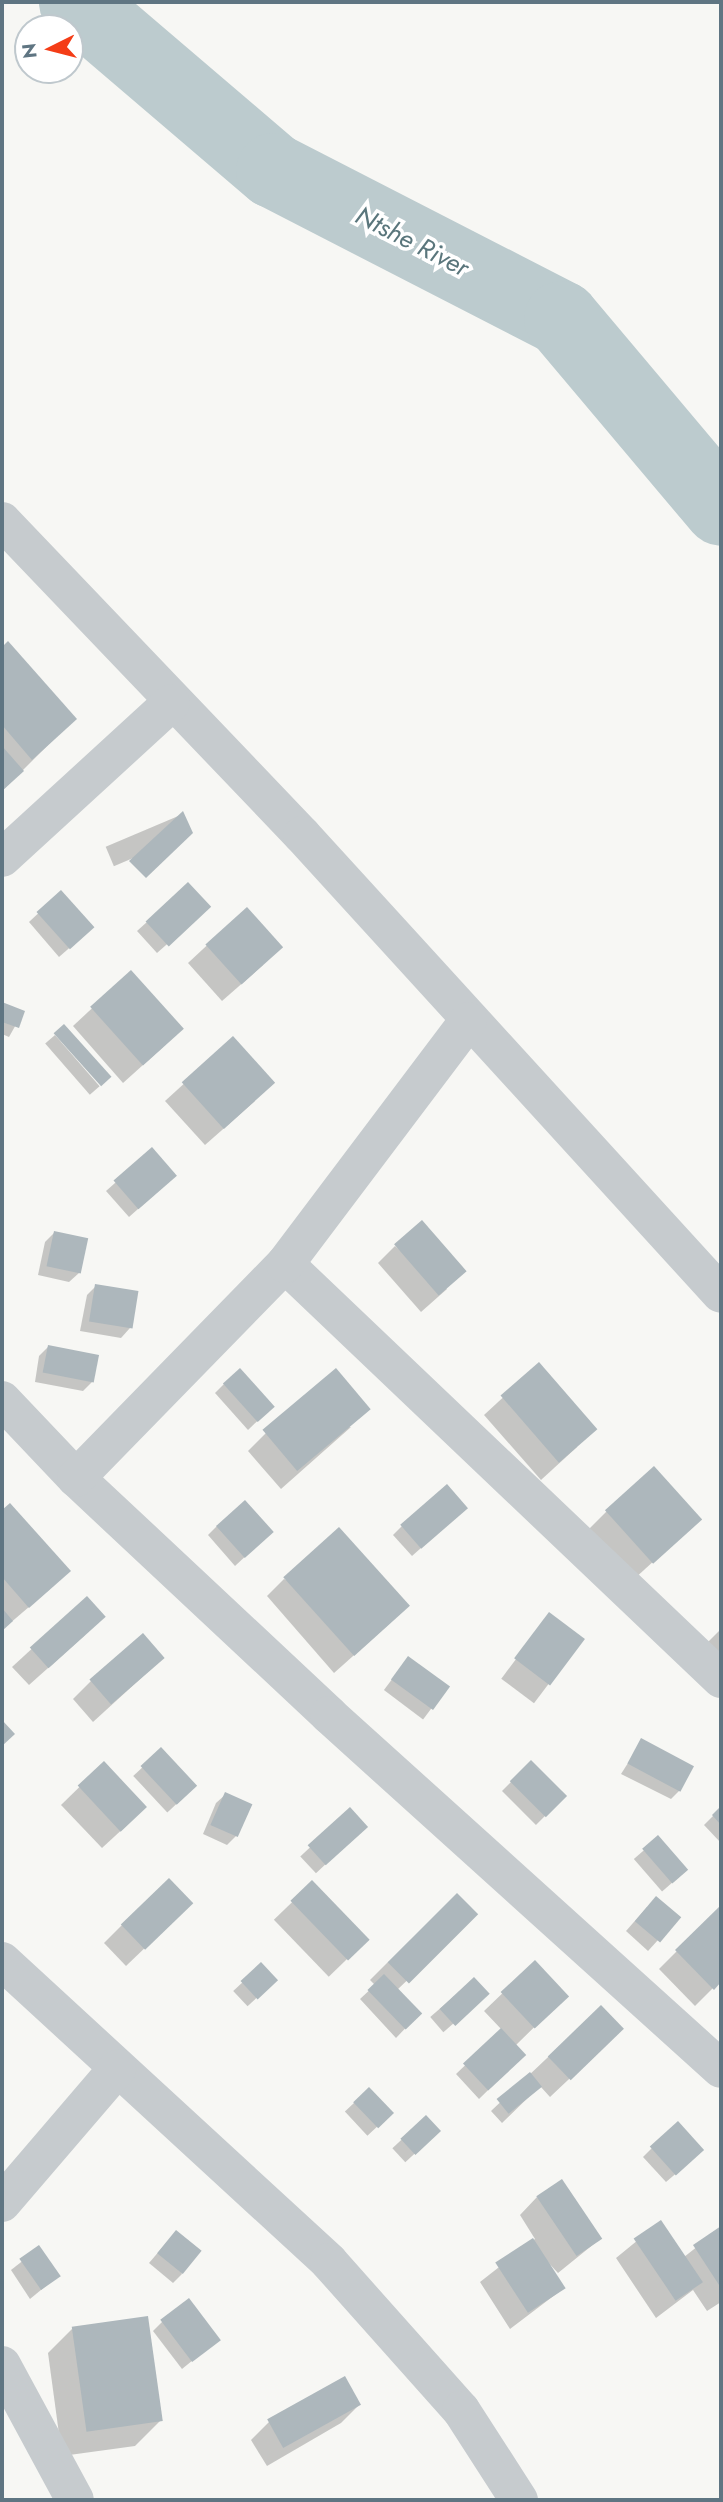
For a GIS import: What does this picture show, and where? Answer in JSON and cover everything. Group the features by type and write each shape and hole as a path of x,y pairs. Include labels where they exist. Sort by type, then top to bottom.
{"street":[{"path":"2,521 171,703 302,835 468,1021 721,1294"},
{"path":"2,858 171,703"},
{"path":"76,1478 285,1264 468,1021"},
{"path":"285,1264 721,1679"},
{"path":"2,1400 76,1478 329,1715 721,2069"},
{"path":"2,1961 329,2262 461,2410 519,2500"},
{"path":"2,2203 117,2069"},
{"path":"2,2365 75,2500"}],"building":[{"path":"8,641 77,719 32,760 2,725 2,647"},
{"path":"2,746 24,771 2,791"},
{"path":"183,811 193,833 146,878 129,861"},
{"path":"188,882 211,907 169,946 146,922"},
{"path":"61,890 94,927 70,949 36,912"},
{"path":"247,907 283,947 242,985 205,944"},
{"path":"131,970 184,1029 143,1066 90,1007"},
{"path":"2,1002 25,1011 19,1028 2,1022"},
{"path":"64,1024 112,1077 101,1086 54,1033"},
{"path":"233,1036 275,1083 224,1129 182,1082"},
{"path":"152,1147 177,1176 138,1209 114,1180"},
{"path":"422,1220 467,1271 439,1296 394,1244"},
{"path":"54,1231 88,1238 81,1273 47,1266"},
{"path":"95,1284 138,1291 133,1328 89,1322"},
{"path":"48,1345 99,1355 94,1382 43,1372"},
{"path":"539,1362 597,1429 559,1463 501,1395"},
{"path":"240,1368 275,1407 258,1422 223,1383"},
{"path":"336,1368 371,1409 297,1471 262,1430"},
{"path":"654,1466 702,1520 653,1564 605,1510"},
{"path":"447,1484 468,1508 421,1549 400,1525"},
{"path":"245,1500 274,1532 245,1558 216,1526"},
{"path":"10,1503 71,1571 29,1608 2,1577 2,1510"},
{"path":"339,1527 410,1606 354,1656 283,1577"},
{"path":"87,1596 106,1617 49,1668 30,1648"},
{"path":"2,1608 13,1621 2,1631"},
{"path":"549,1612 585,1639 550,1685 514,1658"},
{"path":"143,1633 165,1658 111,1704 89,1680"},
{"path":"408,1656 450,1687 433,1710 391,1679"},
{"path":"2,1720 15,1734 2,1746"},
{"path":"641,1738 694,1766 680,1792 627,1764"},
{"path":"161,1747 197,1786 177,1805 141,1766"},
{"path":"531,1760 567,1796 546,1817 510,1781"},
{"path":"104,1761 147,1807 121,1832 78,1786"},
{"path":"225,1792 252,1804 238,1837 210,1825"},
{"path":"721,1806 721,1825 712,1815"},
{"path":"350,1807 368,1827 326,1865 308,1845"},
{"path":"658,1835 688,1870 672,1883 642,1849"},
{"path":"169,1878 193,1903 145,1950 121,1925"},
{"path":"312,1880 370,1940 348,1961 290,1901"},
{"path":"457,1893 478,1914 409,1984 388,1962"},
{"path":"656,1896 681,1917 660,1942 635,1921"},
{"path":"721,1905 721,1982 714,1990 675,1950"},
{"path":"535,1960 569,1997 535,2029 501,1992"},
{"path":"261,1962 278,1980 258,1999 241,1981"},
{"path":"384,1974 422,2014 406,2030 367,1990"},
{"path":"474,1977 490,1994 455,2026 440,2009"},
{"path":"601,2005 624,2029 571,2080 548,2056"},
{"path":"501,2028 526,2055 488,2091 463,2063"},
{"path":"530,2072 542,2087 509,2114 497,2099"},
{"path":"369,2087 394,2113 378,2128 353,2102"},
{"path":"426,2115 441,2131 415,2155 400,2139"},
{"path":"678,2121 704,2150 676,2175 650,2146"},
{"path":"562,2179 602,2239 577,2256 536,2196"},
{"path":"661,2220 703,2282 676,2301 634,2238"},
{"path":"721,2226 721,2288 693,2245"},
{"path":"176,2230 202,2251 183,2274 157,2253"},
{"path":"533,2238 566,2288 528,2313 495,2263"},
{"path":"39,2245 61,2276 41,2290 19,2259"},
{"path":"189,2298 221,2340 192,2362 160,2320"},
{"path":"148,2316 163,2421 87,2432 72,2327"},
{"path":"345,2376 361,2405 283,2448 267,2419"}],"waterway":[{"name":"Ntshe River","path":"76,2 273,170 561,318 721,508"}]}
